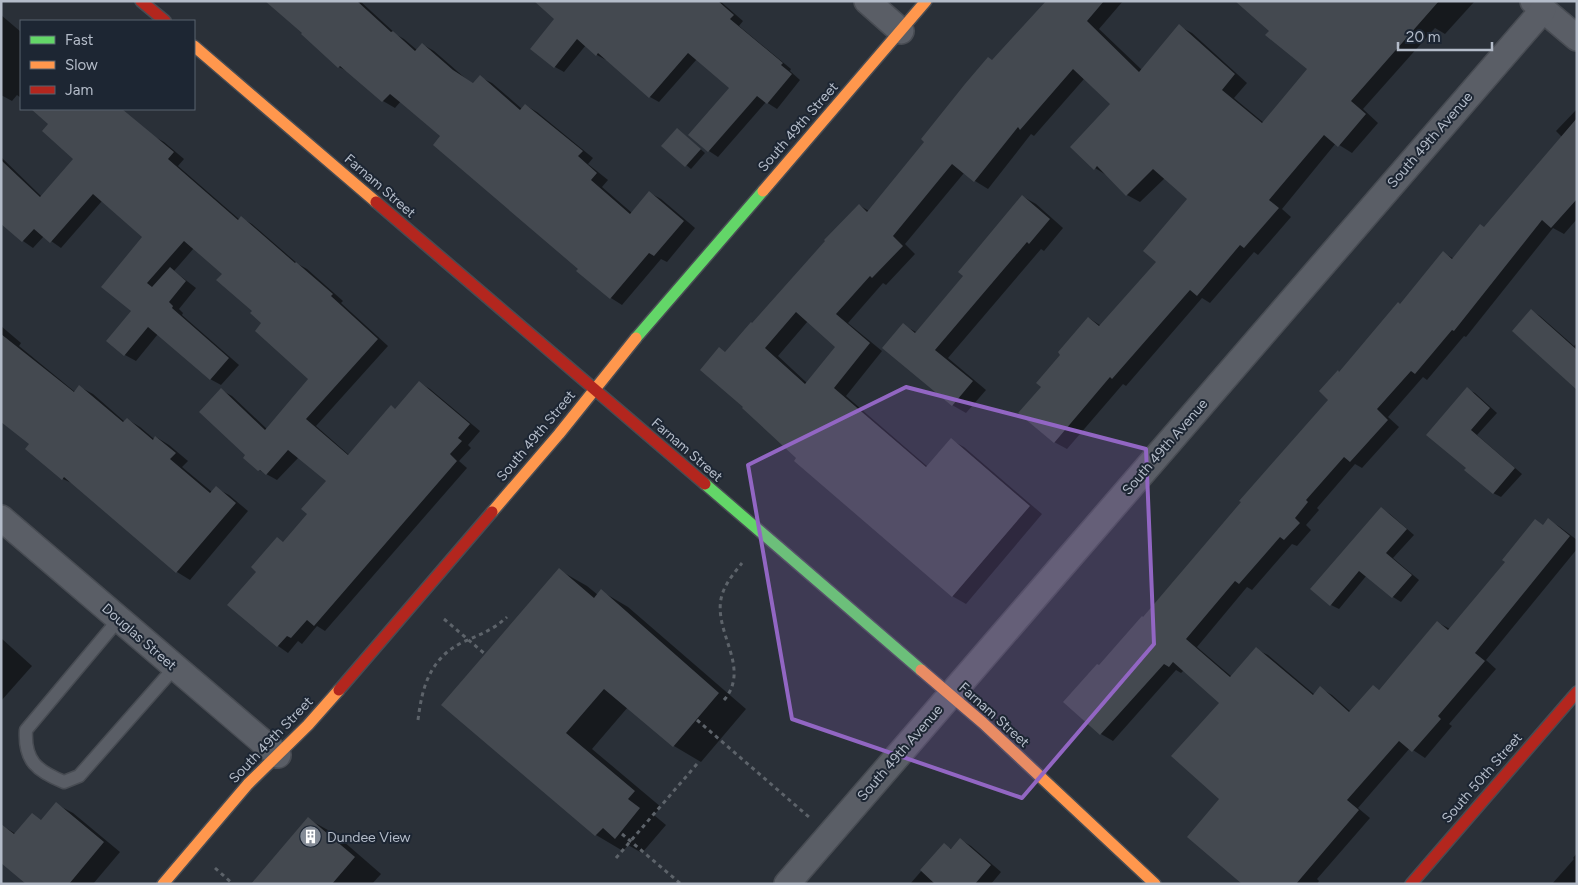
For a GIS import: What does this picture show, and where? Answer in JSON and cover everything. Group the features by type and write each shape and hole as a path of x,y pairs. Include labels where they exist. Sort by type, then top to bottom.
{"main road":[{"path":"142,1 164,20"},
{"name":"South 49th Street","path":"163,884 248,784 320,712 553,441 627,349 926,1"},
{"name":"Farnam Street","path":"195,47 983,723 1155,884"},
{"name":"South 50th Street","path":"1411,884 1577,692"}],"street":[{"path":"866,1 900,30"},
{"path":"1538,6 1577,38"},
{"name":"South 49th Avenue","path":"787,884 1538,6"},
{"name":"Douglas Street","path":"1,518 278,755"}],"lane":[{"path":"119,619 26,730 25,744 32,761 45,774 64,782 79,776 175,667"}],"path":[{"path":"724,700 732,690 735,670 722,621 720,602 726,584 742,563"},
{"path":"418,720 420,699 424,685 438,660 450,650 490,631 507,618"},
{"path":"444,619 485,654"},
{"path":"696,720 811,818"},
{"path":"616,858 697,764"},
{"path":"622,834 681,884"},
{"path":"208,862 233,884"}],"highlighted area":[{"path":"906,387 1146,449 1154,644 1022,798 792,719 748,465"}],"building":[{"path":"265,1 357,1 415,51 422,43 453,70 473,83 480,75 520,110 525,104 583,151 578,156 597,173 591,180 630,214 649,191 684,221 654,256 649,253 610,299 576,271 578,269 433,145 440,136 390,94 382,102 340,66 338,68"},
{"path":"534,1 718,1 734,15 730,19 783,63 781,65 792,74 767,104 757,96 708,152 688,135 729,88 688,53 649,98 598,53 596,56 577,39 554,68 530,49 554,19"},
{"path":"1046,1 1104,1 1087,21 1139,72 1179,24 1235,74 1222,90 1262,123 1307,69 1265,35 1269,31 1235,1 1439,1 1351,101 1366,114 1338,147 1324,135 1269,200 1279,208 1244,248 1240,245 1197,296 1190,290 1112,379 1110,377 1054,443 1018,413 1041,387 1036,383 1060,355 1058,352 1088,317 1099,326 1156,262 1143,251 1187,199 1153,169 1126,196 1097,166 1094,170 1070,147 1110,104 1073,69 1020,130 1018,127 974,182 952,164 893,236 903,246 872,278 870,276 836,314 870,343 834,388 926,467 951,438 1030,506 952,597 794,461 796,458 743,407 700,370 719,347 725,352 824,240 859,204 867,212 924,142 921,139 965,84 988,57 992,60","holes":["796,312 835,347 805,384 765,348"]},
{"path":"32,110 123,110 174,152 168,159 238,220 241,216 296,262 333,294 331,296 378,339 306,419 348,455 391,405 395,409 419,381 470,424 458,438 462,441 450,454 457,461 314,626 307,620 291,638 287,636 277,647 227,605 256,572 251,567 277,537 283,542 307,514 301,509 326,481 288,450 266,475 260,470 258,471 243,458 245,455 199,412 221,388 265,430 308,379 255,331 261,323 250,313 252,311 216,280 222,274 184,241 147,283 152,287 170,267 186,281 169,302 173,306 172,308 229,358 210,380 148,327 124,356 106,341 131,311 101,287 142,237 93,194 50,243 34,229 22,242 1,224 1,160 40,197 73,159 42,131 48,124"},
{"path":"1577,118 1577,199 1551,228 1542,220 1454,331 1452,330 1415,374 1411,371 1377,409 1388,420 1350,462 1344,457 1306,500 1308,502 1295,518 1300,523 1284,540 1280,537 1239,584 1235,581 1186,639 1230,677 1256,647 1313,695 1320,686 1349,712 1373,685 1379,690 1437,621 1448,630 1505,562 1502,560 1535,519 1543,525 1548,518 1570,536 1475,653 1485,661 1438,716 1441,719 1412,752 1399,741 1347,800 1359,810 1296,884 1242,884 1187,837 1219,799 1171,756 1219,703 1173,662 1169,667 1164,664 1100,735 1063,702 1143,617 1241,502 1239,501 1328,400 1319,391 1338,370 1339,372 1398,302 1400,304 1443,251 1452,259 1480,224 1484,227"},
{"path":"677,128 701,149 685,167 661,146"},
{"path":"1022,195 1050,219 1029,244 1027,242 935,350 973,381 952,406 882,348 903,323 915,333 963,276 958,272"},
{"path":"1531,309 1577,350 1577,390 1512,331"},
{"path":"1,334 74,392 79,385 123,422 127,418 153,440 155,436 176,453 170,459 210,493 216,486 236,503 176,573 64,477 62,480 25,449 29,444 1,422"},
{"path":"1467,387 1490,408 1471,430 1515,468 1493,494 1464,470 1466,468 1426,435"},
{"path":"1381,507 1407,529 1386,553 1412,575 1392,598 1359,571 1330,606 1310,589"},
{"path":"559,568 594,598 601,589 719,693 673,747 604,689 566,733 635,791 628,799 640,808 615,839 603,828 595,836 441,705"},
{"path":"56,802 104,842 69,884 26,884 1,863 1,824 14,834 32,813 41,820"},
{"name":"Dundee View","path":"308,817 355,857 332,884 251,884"},
{"path":"960,838 991,865 975,884 935,884 920,870 944,843 951,849"}],"traffic: fast":[{"path":"636,338 763,191"},
{"path":"705,484 921,670"}],"traffic: slow":[{"path":"763,191 926,1"},
{"path":"195,47 376,202"},
{"path":"492,512 559,434 636,338"},
{"path":"921,670 983,723 1155,884"},
{"path":"163,884 248,784 308,725 339,690"}],"traffic: jam":[{"path":"141,1 164,20"},
{"path":"376,202 705,484"},
{"path":"339,690 492,512"},
{"path":"1411,884 1577,692"}],"place":[{"name":"Dundee View","path":"311,837"}]}
